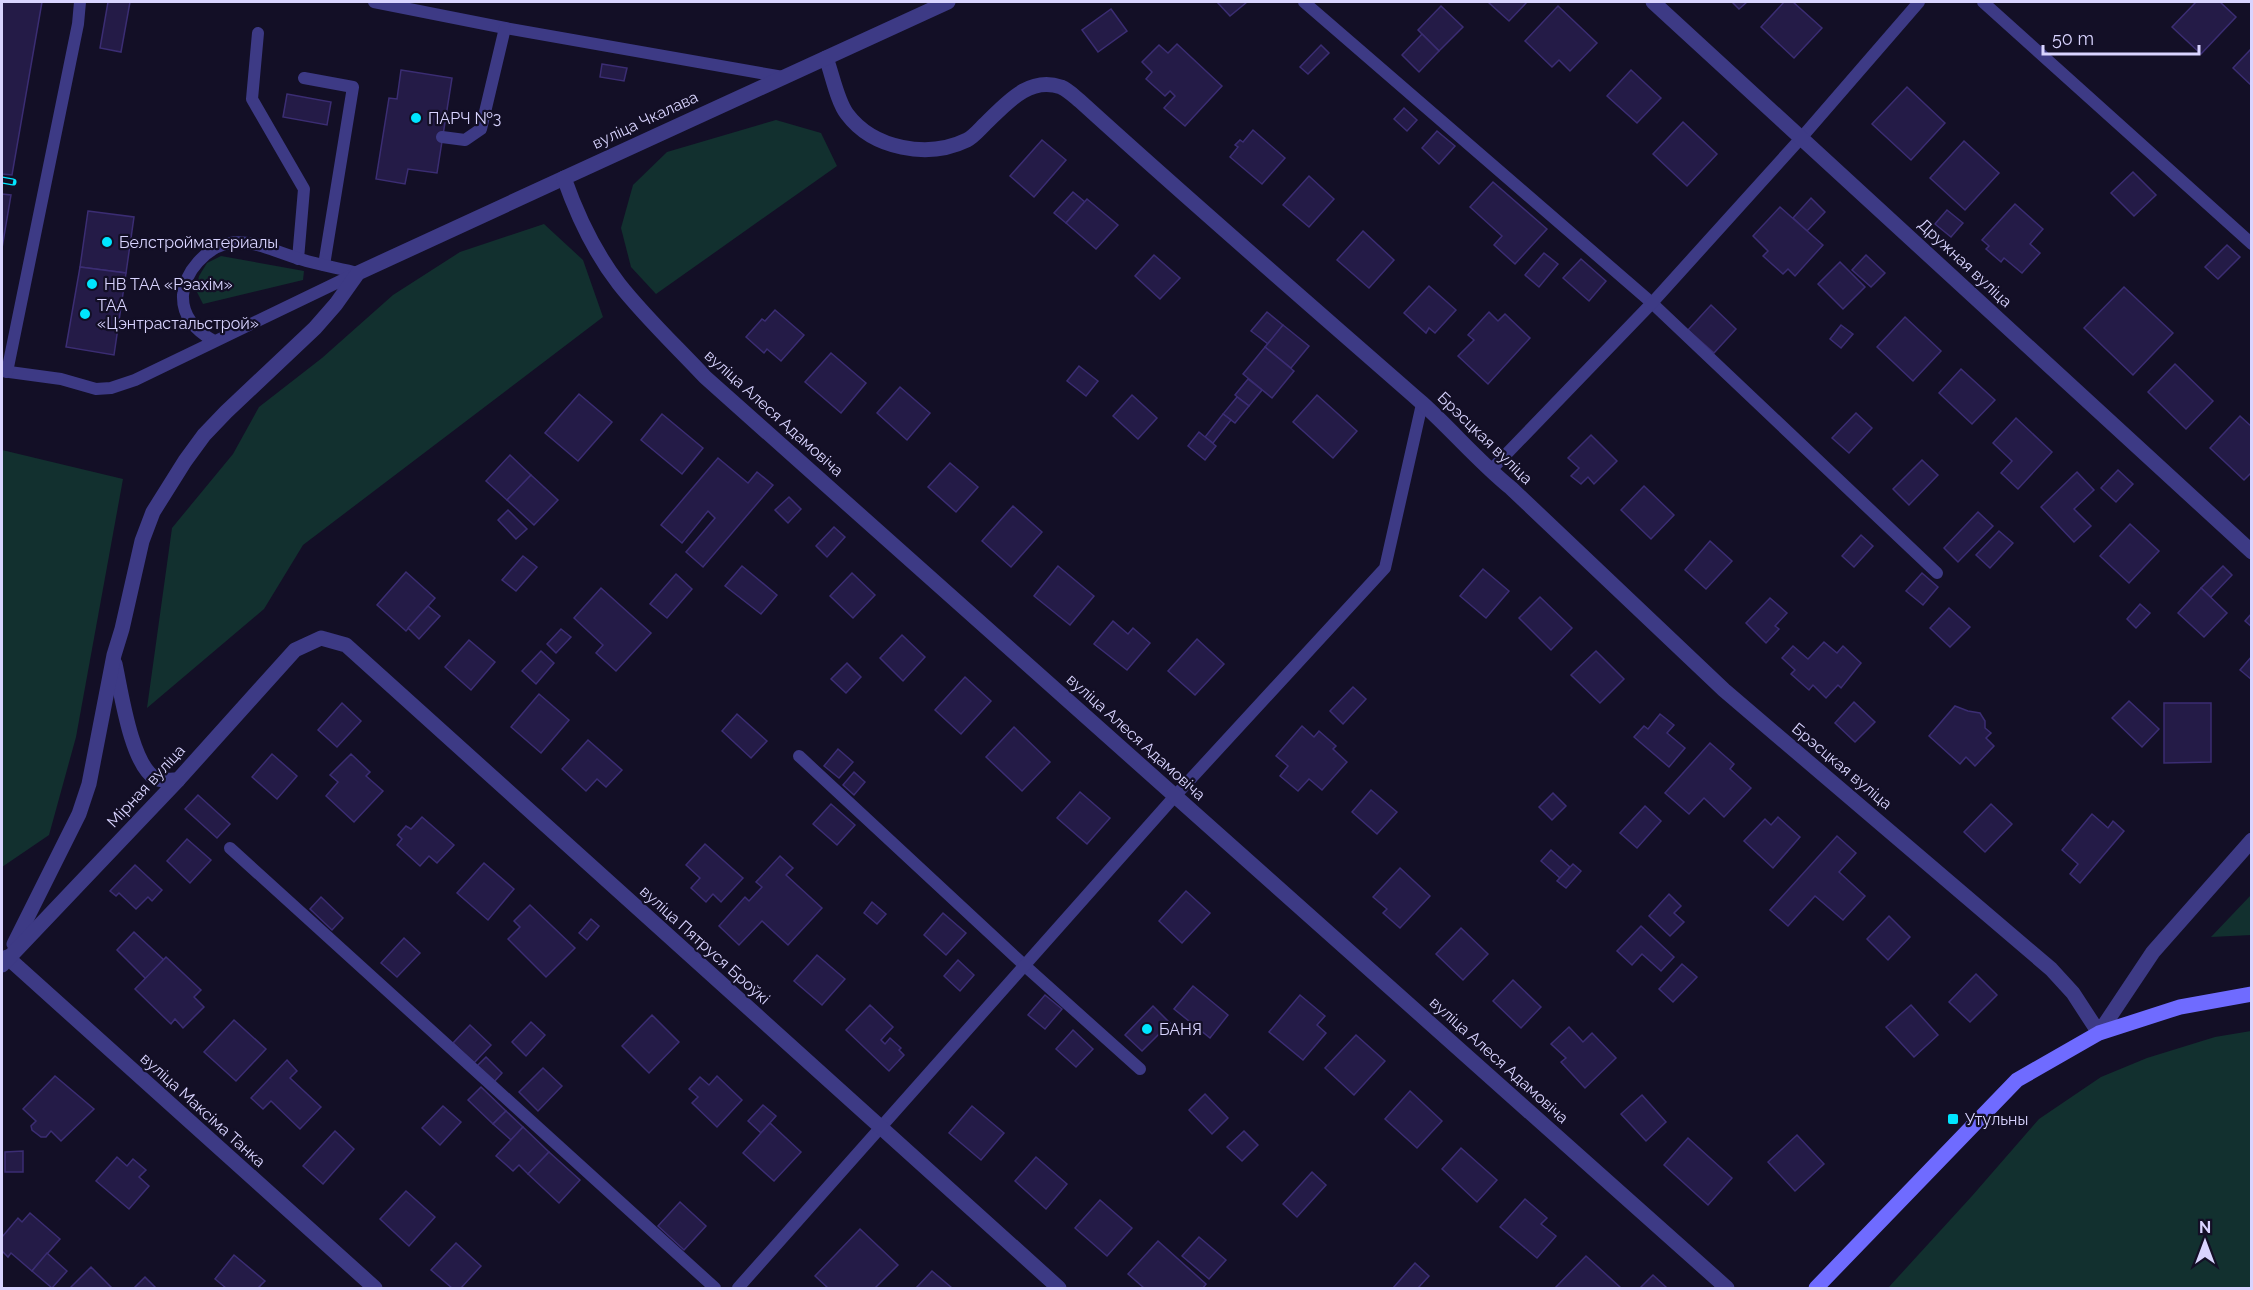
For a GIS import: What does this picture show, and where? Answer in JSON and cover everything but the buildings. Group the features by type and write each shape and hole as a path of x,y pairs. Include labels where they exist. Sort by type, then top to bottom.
{"main road":[{"path":"1816,1288 2017,1080 2099,1033 2180,1007 2252,994"}],"street":[{"name":"вуліца Чкалава","path":"358,273 948,2"},
{"name":"Дружная вуліца","path":"1653,2 2252,552"},
{"name":"Брэсцкая вуліца","path":"826,58 845,112 860,129 881,140 914,150 941,149 969,139 1020,91 1042,84 1063,88 1080,101 1422,404 1490,471 1511,488 1724,690 2051,969 2073,993 2099,1033"},
{"name":"вуліца Алеся Адамовіча","path":"564,178 588,234 619,284 705,377 1727,1288"},
{"path":"3,958 79,814 89,784 114,656 142,541 153,512 204,435 315,328 358,273"},
{"name":"Мірная вуліца","path":"3,958 178,780 295,650 321,638"},
{"name":"вуліца Пятруся Броўкі","path":"321,638 346,645 1059,1288"},
{"path":"114,656 127,720 141,764 158,780 178,780"},
{"path":"2099,1033 2153,951 2252,840"},
{"name":"вуліца Максіма Танка","path":"3,958 375,1288"}],"lane":[{"path":"80,2 78,24 4,371 62,379 96,389 111,388 135,380 358,273"},
{"path":"374,2 505,28 783,77"},
{"path":"1304,2 1652,303 1937,573"},
{"path":"1490,471 1652,303 1802,137 1919,2"},
{"path":"1983,2 2252,244"},
{"path":"442,137 465,140 481,129 505,28"},
{"path":"258,33 252,99 304,189 298,259"},
{"path":"304,78 353,87 324,265"},
{"path":"214,341 197,330 188,319 183,303 184,285 191,270 204,255 218,247 234,242 259,244 298,259 358,273"},
{"path":"738,1288 1175,796 1386,568 1422,404"},
{"path":"799,756 1024,965 1140,1069"},
{"path":"230,848 715,1288"}],"green space":[{"path":"776,120 821,133 837,166 656,294 631,267 621,228 633,185 667,152"},
{"path":"544,224 583,260 603,317 303,545 264,609 147,708 172,528 233,454 259,407 322,358 393,295 460,252"},
{"path":"221,256 304,271 303,280 203,304 196,290 199,276 207,263"},
{"path":"2,450 123,479 76,737 49,835 2,867"},
{"path":"2251,895 2251,935 2211,937"},
{"path":"2251,1031 2251,1288 1888,1288 2039,1119 2101,1077 2147,1058 2215,1037"}],"railway":[{"path":"2,180 13,182"}],"place":[{"name":"ПАРЧ №3","path":"416,118"},
{"name":"Белстройматериалы","path":"107,242"},
{"name":"НВ ТАА «Рэахім»","path":"92,284"},
{"name":"ТАА «Цэнтрастальстрой»","path":"85,314"},
{"name":"БАНЯ","path":"1147,1029"},
{"name":"Утульны","path":"1953,1119"}]}
